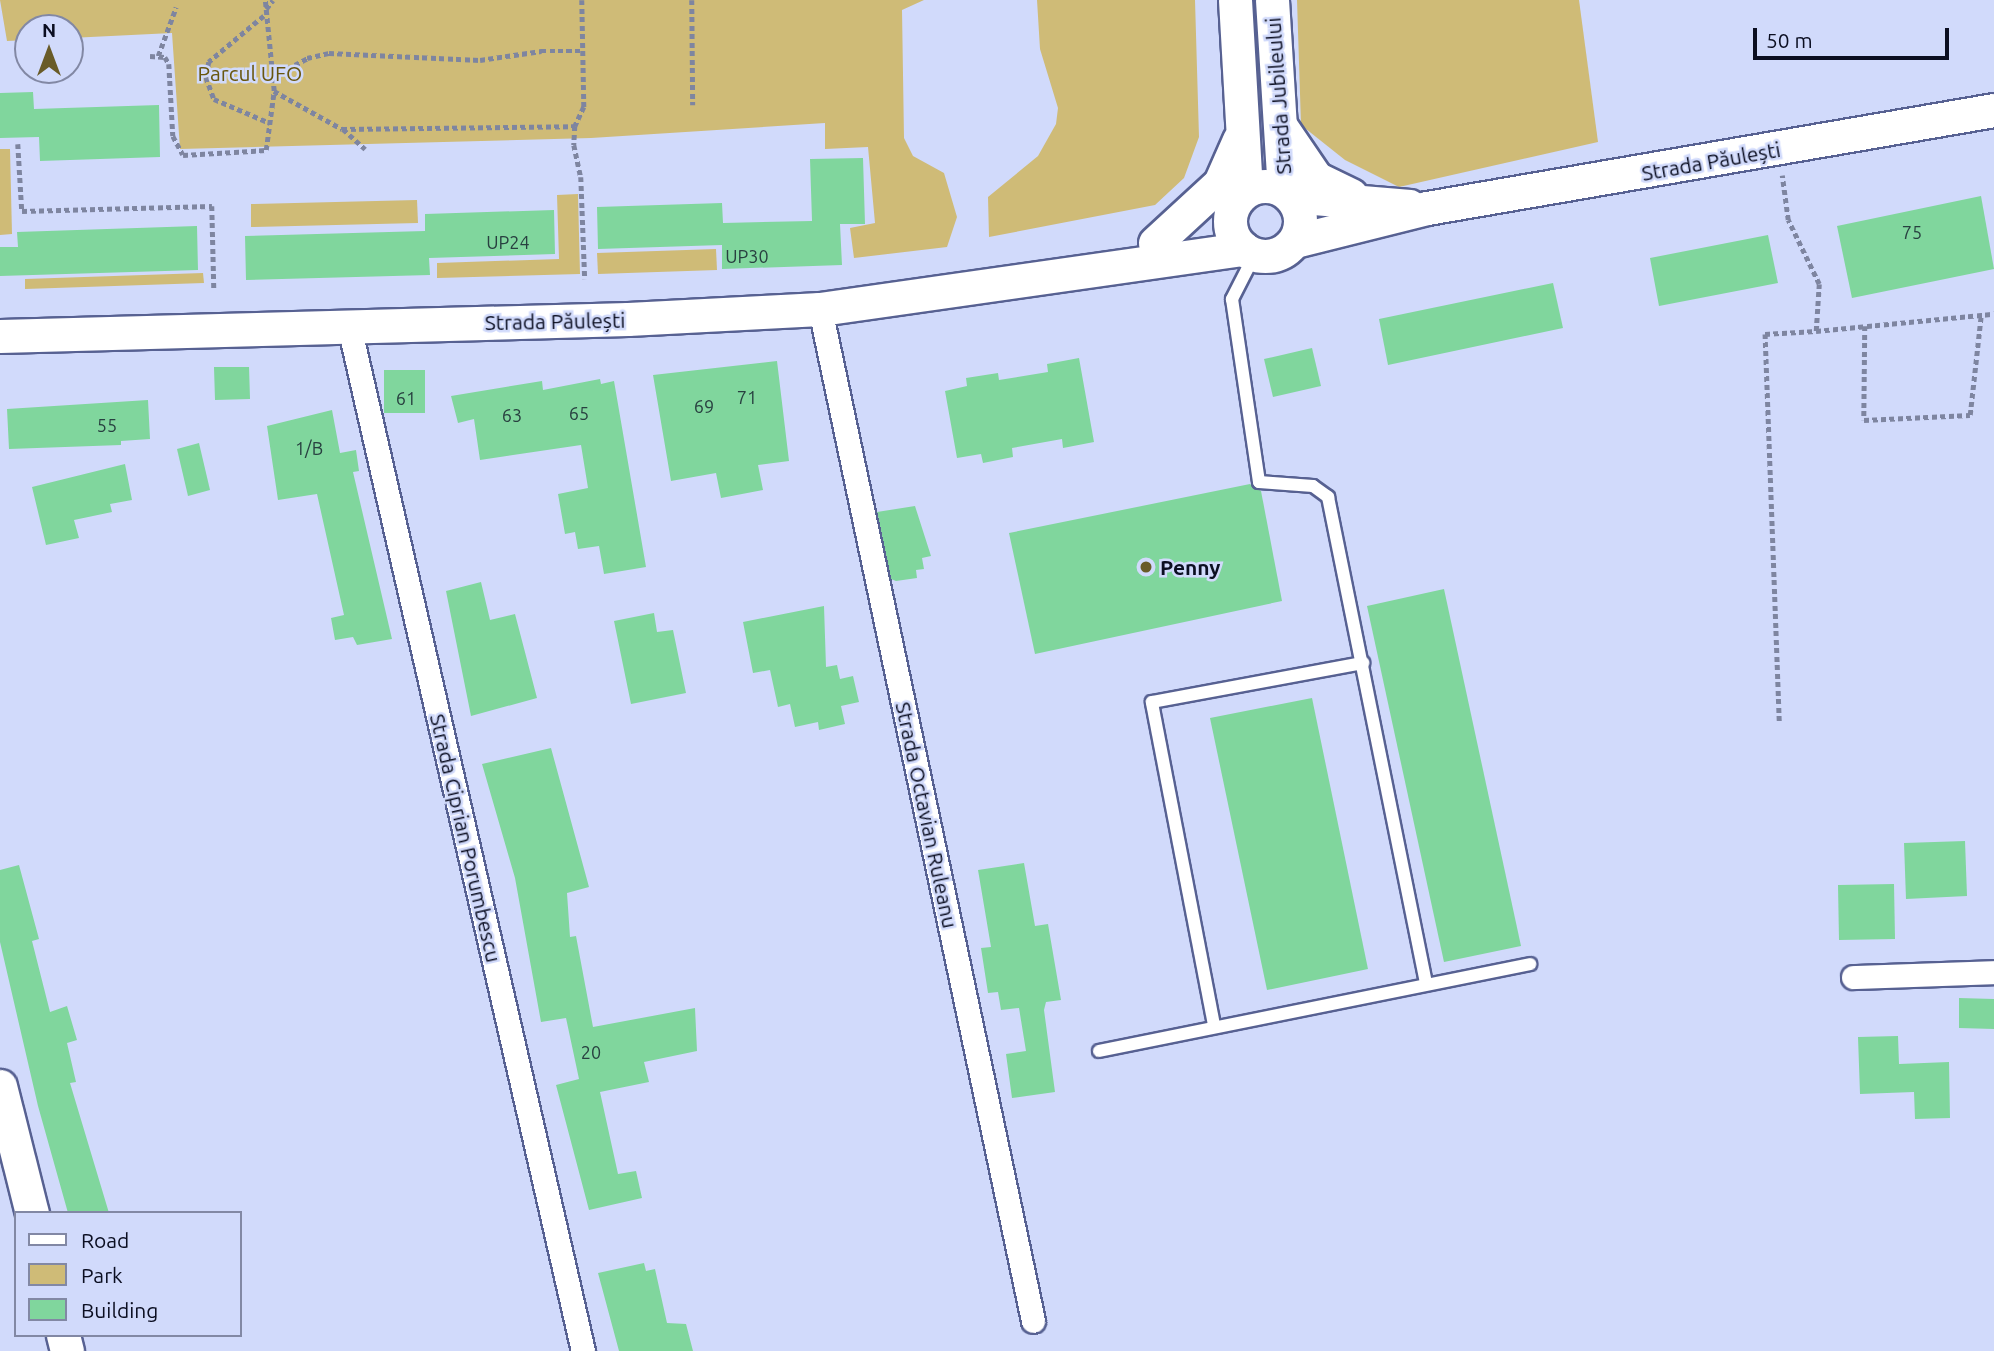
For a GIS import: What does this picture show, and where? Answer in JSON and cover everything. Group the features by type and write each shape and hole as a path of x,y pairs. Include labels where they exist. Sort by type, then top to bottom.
{"main road":[{"name":"Strada Jubileului","path":"1235,0 1242,131 1241,196"},
{"name":"Strada Jubileului","path":"1272,0 1279,122 1287,194"},
{"name":"Strada Păulești","path":"1295,241 1427,208 1779,150 1994,110"},
{"path":"1279,122 1316,178 1374,203"},
{"path":"1155,243 1220,183 1242,131"},
{"path":"1259,186 1287,194 1300,221 1295,241 1274,255 1250,252 1231,224 1241,196 1259,186"},
{"name":"Strada Păulești","path":"1287,194 1427,208"},
{"name":"Strada Păulești","path":"1108,267 1241,196"},
{"name":"Strada Păulești","path":"0,336 820,309 975,290 1108,267 1250,252"},
{"path":"0,1086 31,1211"}],"street":[{"name":"Strada Octavian Ruleanu","path":"820,309 1033,1321"},
{"name":"Strada Ciprian Porumbescu","path":"349,326 583,1351"},
{"path":"1853,977 1994,972"}],"lane":[{"path":"1250,252 1232,299 1259,482 1279,487 1313,486 1328,497 1426,982"},
{"path":"1214,1025 1152,702 1363,663"},
{"path":"1100,1051 1426,982 1530,964"}],"path":[{"path":"150,55 158,56 169,64 173,136 183,155 266,150 274,91 265,0"},
{"path":"265,9 273,0"},
{"path":"582,0 584,107 575,126 585,279"},
{"path":"692,0 693,105"},
{"path":"158,56 176,7"},
{"path":"265,16 209,62 206,77 214,99 270,123"},
{"path":"272,77 307,58 328,53 480,60 541,51 582,51"},
{"path":"274,91 342,129 365,149"},
{"path":"342,129 575,126"},
{"path":"18,144 22,211 212,206 214,288"},
{"path":"1779,150 1788,220 1819,284 1816,331"},
{"path":"1779,721 1765,334 1994,314"},
{"path":"1865,326 1864,420 1970,415 1981,315"}],"green space":[{"name":"Parcul UFO","path":"0,0 924,0 902,10 904,138 913,156 944,173 957,217 947,247 854,258 850,228 875,223 868,147 825,149 825,123 591,138 180,149 172,33 84,37 84,14 14,14 14,41 7,41"},
{"path":"1037,0 1195,0 1199,137 1184,178 1155,205 989,237 988,197 1038,156 1056,124 1058,108 1040,49"},
{"path":"1297,0 1579,0 1598,142 1399,187 1345,160 1301,125"},
{"path":"0,149 10,149 12,234 0,235"},
{"path":"578,194 580,274 437,278 437,263 559,259 557,195"},
{"path":"417,200 418,223 251,227 251,204"},
{"path":"716,249 717,270 598,274 597,253"},
{"path":"203,273 204,283 25,289 25,279"}],"building":[{"path":"33,92 34,109 159,105 160,157 40,161 39,137 0,138 0,93"},
{"path":"863,158 865,224 840,224 842,265 722,269 722,245 598,249 597,207 722,203 723,223 812,221 810,159"},
{"path":"1981,196 1994,269 1852,298 1837,226"},
{"path":"554,210 555,254 429,258 430,275 246,280 245,236 425,231 425,214"},
{"path":"197,226 198,270 0,276 0,247 18,247 17,232"},
{"path":"1768,235 1778,283 1659,306 1650,258"},
{"path":"1553,283 1563,328 1388,365 1379,319"},
{"path":"1312,348 1321,386 1273,397 1264,359"},
{"path":"1079,358 1094,442 1063,448 1062,439 1012,448 1013,457 983,463 981,454 957,458 945,391 967,386 966,378 998,373 999,380 1048,372 1047,364"},
{"path":"777,361 789,461 758,465 763,490 721,498 716,473 671,481 653,375"},
{"path":"214,367 249,367 250,399 215,400"},
{"path":"384,370 425,370 425,413 384,413"},
{"path":"600,379 601,384 614,381 646,567 604,574 599,546 578,549 575,532 565,534 558,494 588,488 581,445 480,460 474,419 458,423 451,396 542,381 543,390"},
{"path":"148,400 150,439 121,441 121,445 9,449 7,409"},
{"path":"332,410 340,453 356,450 359,471 353,472 392,639 357,645 353,637 335,640 331,618 344,615 317,494 278,500 267,426"},
{"path":"199,443 210,490 188,496 177,449"},
{"path":"125,464 132,500 110,504 112,512 74,520 79,538 46,545 32,487"},
{"name":"Penny","path":"1250,484 1261,491 1282,601 1035,654 1009,533"},
{"path":"915,506 931,556 922,558 924,569 916,570 917,578 896,581 891,579 877,512"},
{"path":"481,582 490,620 515,614 537,698 471,716 446,591"},
{"path":"1444,589 1521,946 1444,962 1367,606"},
{"path":"824,606 826,667 837,665 840,679 853,676 859,702 841,706 845,724 819,730 818,722 795,727 790,704 778,707 770,670 753,673 743,622"},
{"path":"654,613 657,632 673,630 686,693 631,704 614,621"},
{"path":"1312,698 1368,969 1267,990 1210,718"},
{"path":"551,748 589,887 567,893 570,937 576,936 593,1027 695,1008 697,1051 644,1062 649,1082 600,1092 618,1174 636,1171 642,1198 589,1210 556,1085 579,1079 566,1018 541,1022 515,878 482,764"},
{"path":"1965,841 1967,896 1906,899 1904,843"},
{"path":"1024,863 1035,926 1048,924 1061,1000 1046,1002 1044,1010 1055,1092 1012,1098 1006,1054 1026,1051 1019,1008 1001,1010 998,992 988,993 981,948 991,947 978,870"},
{"path":"19,865 39,939 32,941 50,1012 67,1006 77,1040 67,1043 76,1082 70,1083 108,1211 67,1211 38,1106 0,942 0,870"},
{"path":"1894,884 1895,939 1839,940 1838,885"},
{"path":"1959,998 1994,999 1994,1029 1959,1028"},
{"path":"1898,1036 1899,1064 1949,1062 1950,1118 1915,1119 1914,1092 1860,1094 1858,1037"},
{"path":"644,1263 646,1271 655,1269 667,1323 686,1324 693,1351 619,1351 598,1273"}],"place":[{"name":"Penny","path":"1146,567"}]}
